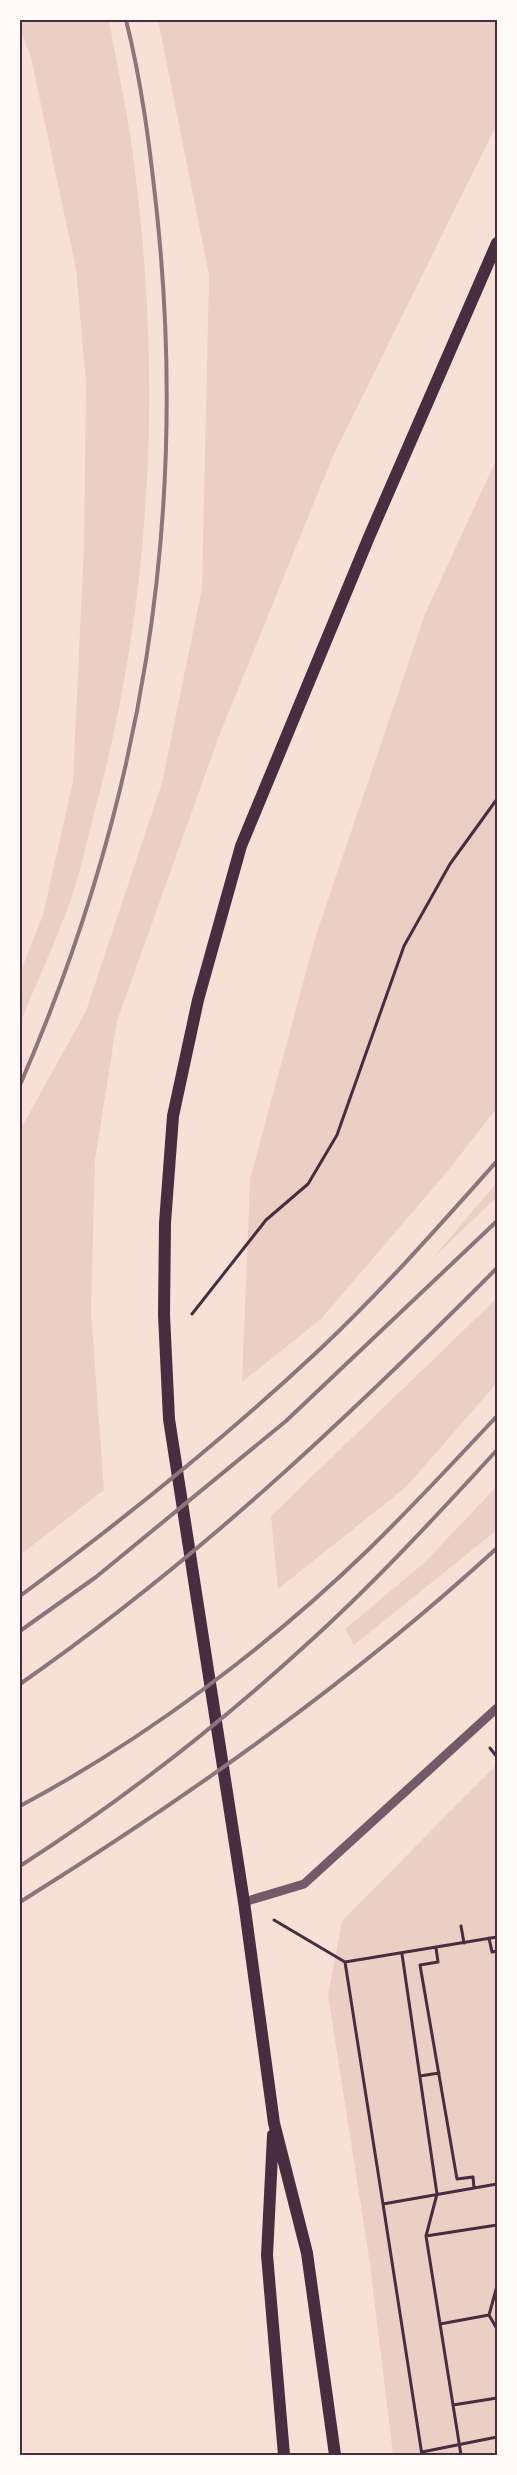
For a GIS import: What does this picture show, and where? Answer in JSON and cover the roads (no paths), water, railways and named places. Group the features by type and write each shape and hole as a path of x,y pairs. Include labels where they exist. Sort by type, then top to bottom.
{"main road":[{"path":"335,2455 308,2253 274,2123 244,1902 169,1419 166,1348 165,1223 173,1116 198,1000 241,846 369,536 497,244"},
{"path":"274,2123 267,2256 284,2455"}],"street":[{"path":"244,1902 304,1884 497,1708"}],"railway":[{"path":"20,1085 62,980 97,874 125,767 146,658 160,549 166,439 165,327 157,214 145,116 126,20"},
{"path":"20,1596 172,1478 282,1384 341,1329 387,1282 497,1161"},
{"path":"20,1631 96,1577 286,1421 497,1221"},
{"path":"20,1684 84,1638 147,1589 268,1487 384,1379 497,1268"},
{"path":"20,1806 113,1752 203,1690 247,1656 369,1549 497,1416"},
{"path":"20,1866 137,1785 248,1697 387,1567 497,1450"},
{"path":"20,1902 145,1821 267,1736 384,1645 497,1548"}]}
